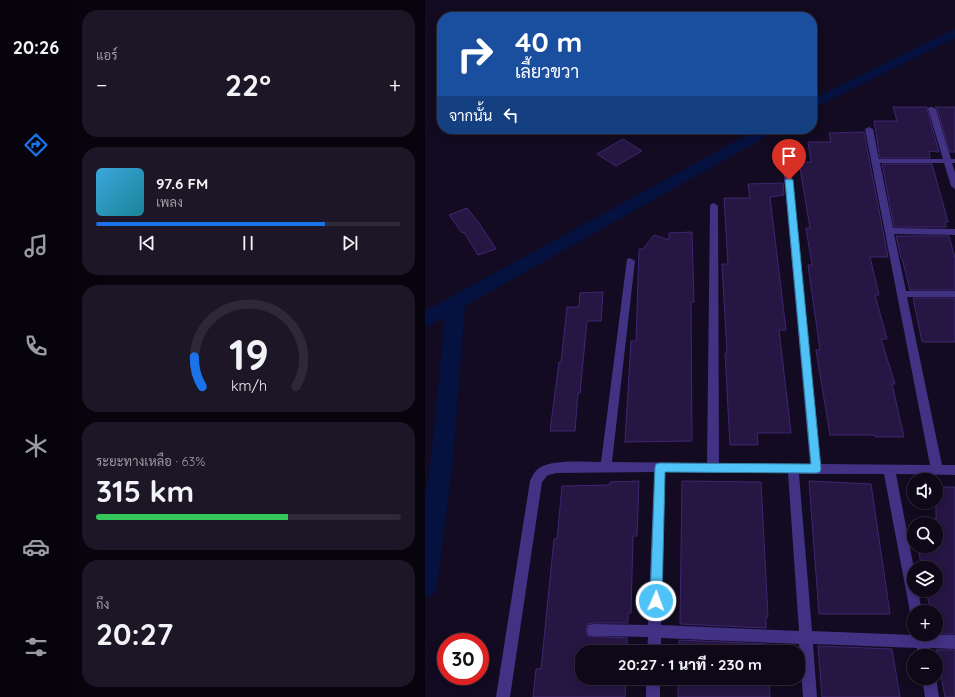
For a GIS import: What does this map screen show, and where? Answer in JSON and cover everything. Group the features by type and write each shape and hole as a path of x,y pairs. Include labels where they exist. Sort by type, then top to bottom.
{"street":[{"path":"932,109 951,161 955,186"},
{"path":"869,129 937,470"},
{"path":"875,161 951,161"},
{"path":"787,165 816,469"},
{"path":"713,468 714,206"},
{"path":"889,231 955,232"},
{"path":"606,467 630,261"},
{"path":"901,294 955,294"},
{"path":"503,697 536,481 539,475 545,471 559,468 606,467 955,470"},
{"path":"654,645 660,467"},
{"path":"793,468 810,697"},
{"path":"889,469 915,605"},
{"path":"593,630 655,630 805,637 907,638"},
{"path":"943,641 955,642"},
{"path":"653,685 653,697"},
{"path":"930,685 932,697"}],"building":[{"path":"893,107 927,107 939,152 929,151 930,158 880,158 874,121 897,121"},
{"path":"935,107 955,107 955,152 950,152 937,109"},
{"path":"864,132 888,257 870,257 879,295 875,295 887,339 881,339 895,384 892,384 904,437 830,435 816,350 820,350 808,265 812,265 806,228 810,228 799,162 811,162 808,142 831,142 829,133"},
{"path":"623,139 642,151 616,166 597,154"},
{"path":"882,164 932,164 948,222 945,222 946,227 894,227"},
{"path":"783,183 784,195 770,197 786,330 779,330 791,433 757,433 758,445 730,445 722,264 728,264 724,198 750,198 748,184"},
{"path":"467,208 496,249 478,255 464,232 462,233 449,215"},
{"path":"692,232 694,302 691,302 692,441 625,442 631,341 636,341 639,249 643,249 654,235 669,240 669,233"},
{"path":"896,236 949,236 955,258 955,290 910,290"},
{"path":"603,292 601,321 587,321 575,431 550,431 559,362 561,362 567,307 579,307 580,293"},
{"path":"913,298 955,298 955,342 922,342"},
{"path":"639,481 637,536 633,536 631,613 628,613 628,623 593,623 588,624 586,630 588,636 627,638 627,645 575,645 575,685 626,685 625,697 533,697 536,669 541,669 554,539 557,539 562,486 610,485 610,482"},
{"path":"682,481 761,482 768,617 766,617 766,628 680,624"},
{"path":"809,481 871,484 890,614 819,614"},
{"path":"943,487 955,487 955,634 943,634 943,605 929,605 928,597 943,597 943,561 921,561 919,553 943,553 943,517 936,517 936,509 943,509"},
{"path":"679,640 767,645 679,645"},
{"path":"818,646 892,649 900,697 822,697"},
{"path":"943,650 955,650 955,697 945,697 943,685"},
{"path":"678,685 769,685 770,697 678,697"}],"waterway":[{"path":"817,102 955,33"},
{"path":"425,320 760,134"},
{"path":"425,586 442,459 456,303"}],"route":[{"path":"656,601 660,467 816,469 789,180"}]}
